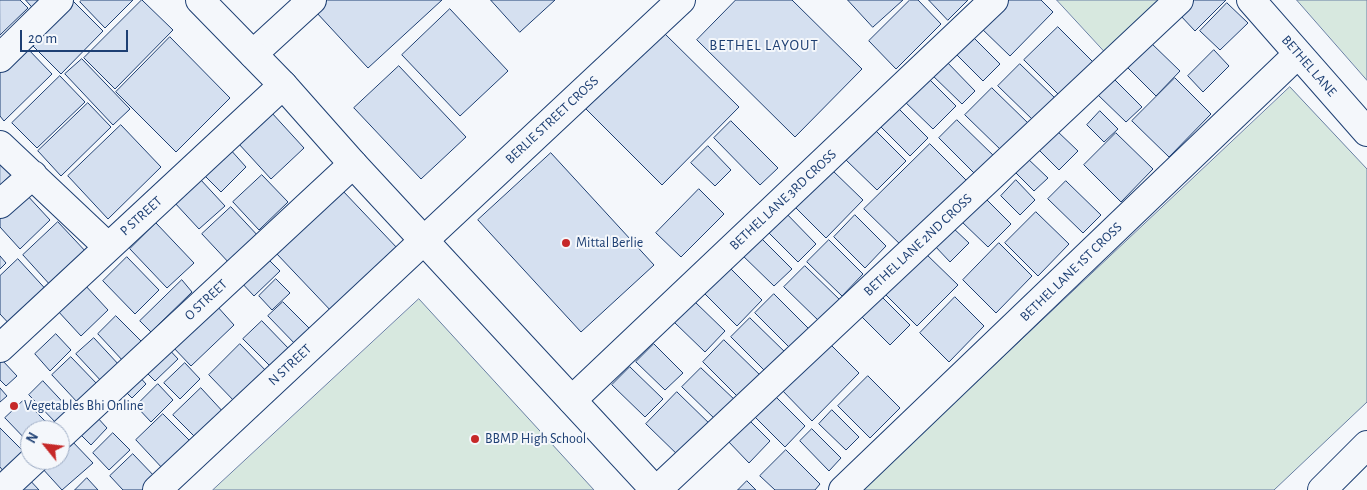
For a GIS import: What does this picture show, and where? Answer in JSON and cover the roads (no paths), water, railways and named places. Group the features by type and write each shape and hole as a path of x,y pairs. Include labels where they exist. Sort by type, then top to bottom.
{"street":[{"path":"0,58 59,0"},
{"path":"200,0 283,85 352,164 656,490"},
{"path":"253,54 312,0"},
{"name":"BERLIE STREET CROSS","path":"423,240 681,0"},
{"name":"BETHEL LANE 3RD CROSS","path":"572,400 994,0"},
{"name":"BETHEL LANE 2ND CROSS","path":"656,490 1179,0"},
{"name":"BETHEL LANE","path":"1251,0 1367,132"},
{"name":"BETHEL LANE 1ST CROSS","path":"843,490 1298,54"},
{"name":"P STREET","path":"0,348 107,246 283,85"},
{"path":"0,145 107,246"},
{"name":"O STREET","path":"70,427 352,164"},
{"path":"0,204 33,175"},
{"name":"N STREET","path":"157,490 423,240"},
{"path":"1322,490 1367,445"},
{"path":"2,490 23,470"}],"place":[{"name":"Mittal Berlie","path":"566,243"},
{"name":"Vegetables Bhi Online","path":"14,406"},
{"name":"BBMP High School","path":"475,439"}],"district":[{"name":"BETHEL LAYOUT","path":"764,45"}]}
